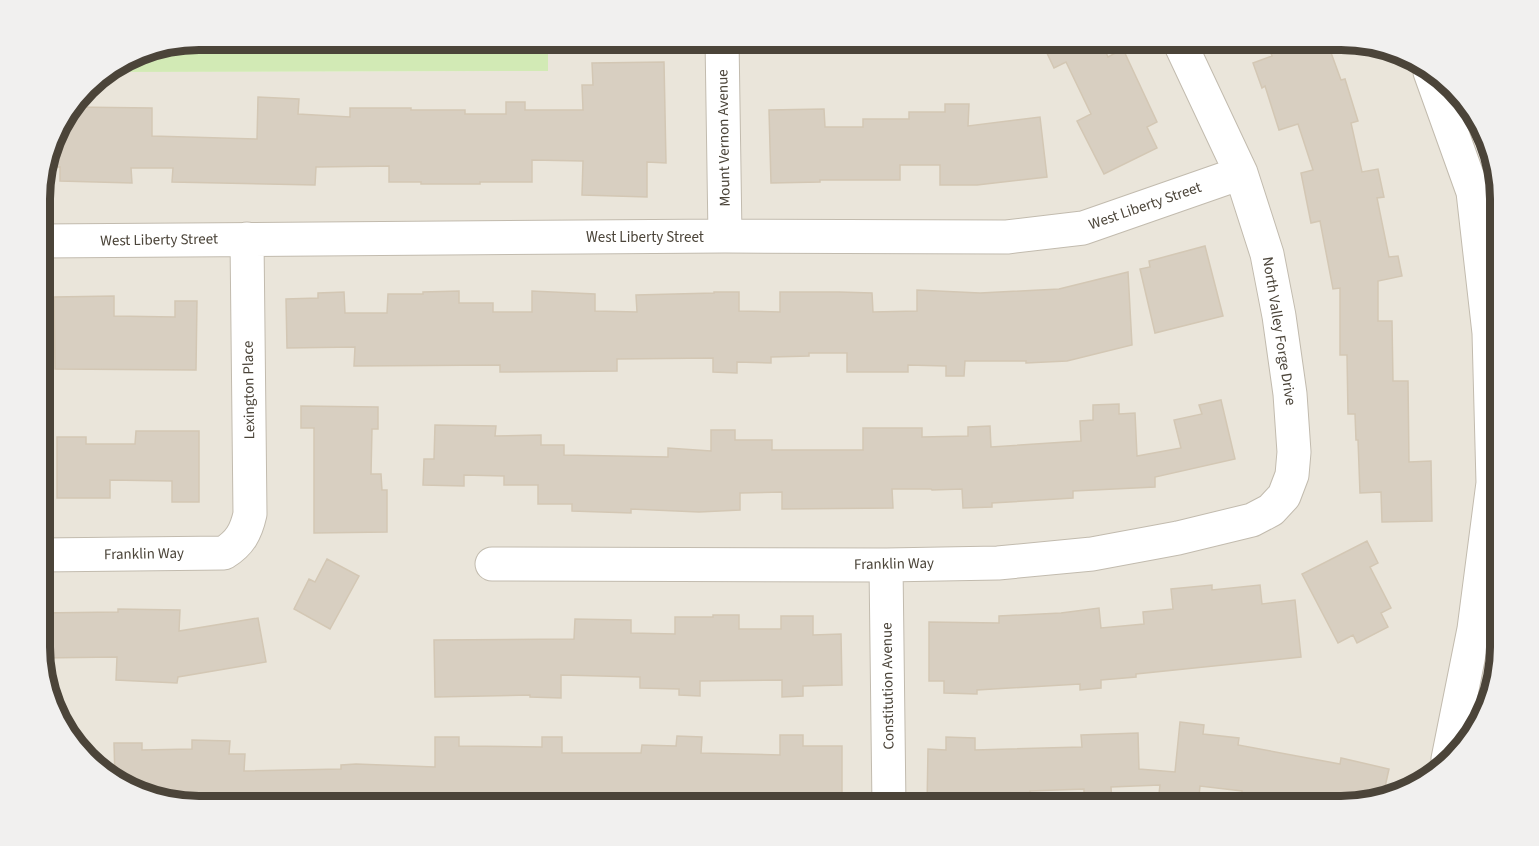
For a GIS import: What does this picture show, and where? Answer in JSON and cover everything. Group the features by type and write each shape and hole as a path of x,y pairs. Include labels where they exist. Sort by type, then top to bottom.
{"street":[{"name":"Mount Vernon Avenue","path":"722,50 725,236"},
{"name":"North Valley Forge Drive","path":"1183,50 1241,173 1267,254 1290,394 1294,452 1292,475 1284,496"},
{"path":"1436,84 1486,189 1490,333"},
{"name":"West Liberty Street","path":"50,241 725,236 1007,237 1083,228 1241,173"},
{"name":"Lexington Place","path":"242,539 250,514 247,239"},
{"name":"Franklin Way","path":"492,564 998,563 1092,554 1178,538 1252,520 1271,510 1284,496"},
{"path":"1464,726 1490,506"},
{"name":"Franklin Way","path":"50,555 224,553 242,539"},
{"name":"Constitution Avenue","path":"886,565 889,796"}],"shaded area":[{"path":"548,50 1340,50 1379,55 1406,65 1431,80 1490,299 1490,647 1487,676 1482,695 1464,730 1439,759 1406,781 1388,789 1350,796 189,796 151,789 108,766 80,738 70,722 61,704 51,667 50,189 57,151 75,116 93,93 121,72 547,71"}],"green space":[{"path":"189,50 548,50 548,71 121,72 151,57"}],"building":[{"path":"1105,50 1108,57 1123,50 1157,122 1147,127 1157,148 1104,174 1077,121 1091,114 1066,62 1054,68 1046,51"},
{"path":"1270,50 1330,50 1341,80 1345,79 1358,121 1351,123 1362,172 1378,169 1384,197 1377,198 1389,257 1398,256 1402,276 1378,281 1378,321 1392,321 1393,381 1408,381 1409,462 1431,461 1432,521 1382,522 1381,492 1360,493 1355,414 1348,414 1347,355 1340,355 1340,288 1333,289 1320,221 1311,223 1301,173 1313,170 1298,124 1279,130 1265,86 1262,88 1253,63 1272,56"},
{"path":"664,62 666,163 647,162 647,197 582,195 583,161 532,160 532,182 480,182 480,184 389,182 389,166 316,167 315,185 172,182 173,168 131,168 132,183 60,181 60,167 53,167 61,142 82,107 152,108 152,136 257,139 258,97 299,99 298,114 350,117 350,108 465,110 465,114 506,114 506,102 525,102 525,110 583,110 582,85 593,85 592,63"},
{"path":"945,104 969,104 968,126 1040,117 1047,177 977,185 940,185 940,165 900,165 900,180 820,180 820,182 771,183 769,110 824,109 825,127 863,127 863,119 909,119 909,112 945,112"},
{"path":"1205,246 1223,316 1155,333 1140,269 1150,267 1149,261"},
{"path":"1128,272 1132,345 1067,361 1026,363 1026,361 965,361 964,376 946,376 946,366 908,365 908,372 847,372 847,353 809,353 809,356 771,357 771,363 737,362 737,373 713,372 713,358 617,359 617,371 500,372 500,365 354,366 355,347 287,348 286,299 318,298 318,293 344,292 345,313 387,313 388,294 459,291 459,303 493,303 493,312 532,312 532,291 595,294 595,311 637,312 636,295 739,292 739,311 780,312 780,292 839,292 872,293 873,312 917,311 917,290 980,293 1059,289"},
{"path":"114,296 114,316 175,317 175,301 197,301 196,370 55,369 54,297"},
{"path":"1221,400 1235,459 1155,477 1155,487 1073,491 1073,498 992,503 992,507 963,508 962,489 892,489 893,508 782,509 782,492 740,493 740,510 699,512 631,509 631,513 572,511 572,504 538,504 538,485 504,485 504,476 464,475 464,486 423,485 424,459 434,459 435,425 496,426 495,436 541,435 541,445 564,445 564,455 668,457 668,448 711,451 711,430 735,430 735,440 772,440 772,450 863,450 863,428 922,428 922,437 968,436 968,427 990,426 991,447 1081,441 1080,421 1093,420 1093,405 1119,404 1119,414 1135,413 1137,456 1181,448 1174,420 1202,414 1199,405"},
{"path":"301,406 378,407 378,429 372,429 371,474 381,474 382,490 387,490 387,532 314,533 314,428 301,428"},
{"path":"136,431 199,431 199,502 172,502 172,481 110,480 110,498 57,498 57,437 86,437 86,444 135,444"},
{"path":"1367,541 1378,563 1370,567 1391,608 1381,613 1388,627 1357,643 1353,635 1338,643 1302,574"},
{"path":"327,559 359,576 330,629 294,609 309,579 315,582"},
{"path":"1212,585 1212,590 1260,585 1262,604 1295,600 1301,657 1136,674 1136,677 1101,680 1101,688 1080,690 1080,684 977,690 977,694 944,693 944,681 929,681 929,622 999,623 999,616 1061,613 1099,608 1101,628 1144,624 1143,612 1173,609 1171,589"},
{"path":"118,609 180,610 179,631 258,618 266,662 178,677 177,683 116,680 117,657 51,658 50,613 118,612"},
{"path":"713,615 739,615 739,629 781,629 781,616 813,616 813,635 841,634 842,685 803,686 803,696 782,697 782,680 700,681 700,696 679,695 679,689 640,688 640,677 561,675 561,698 530,697 530,695 435,697 434,640 574,639 575,619 631,620 631,633 675,634 675,617 713,617"},
{"path":"1180,722 1204,725 1203,734 1239,738 1238,745 1340,764 1341,758 1389,769 1384,790 1350,796 1256,796 1242,793 1242,791 1200,786 1199,796 1159,796 1160,785 1111,787 1112,796 1084,796 1084,789 1030,791 1030,796 927,796 928,749 946,750 946,737 975,738 975,750 1082,747 1081,735 1138,733 1139,769 1175,772"},
{"path":"780,735 803,735 803,746 842,746 842,796 189,796 151,789 115,770 114,743 142,743 142,750 192,749 192,740 230,741 229,754 245,754 244,771 341,769 341,765 356,764 435,767 435,737 459,737 459,746 542,747 542,737 562,737 562,753 641,753 642,745 676,746 677,736 702,737 701,753 780,755"}]}
